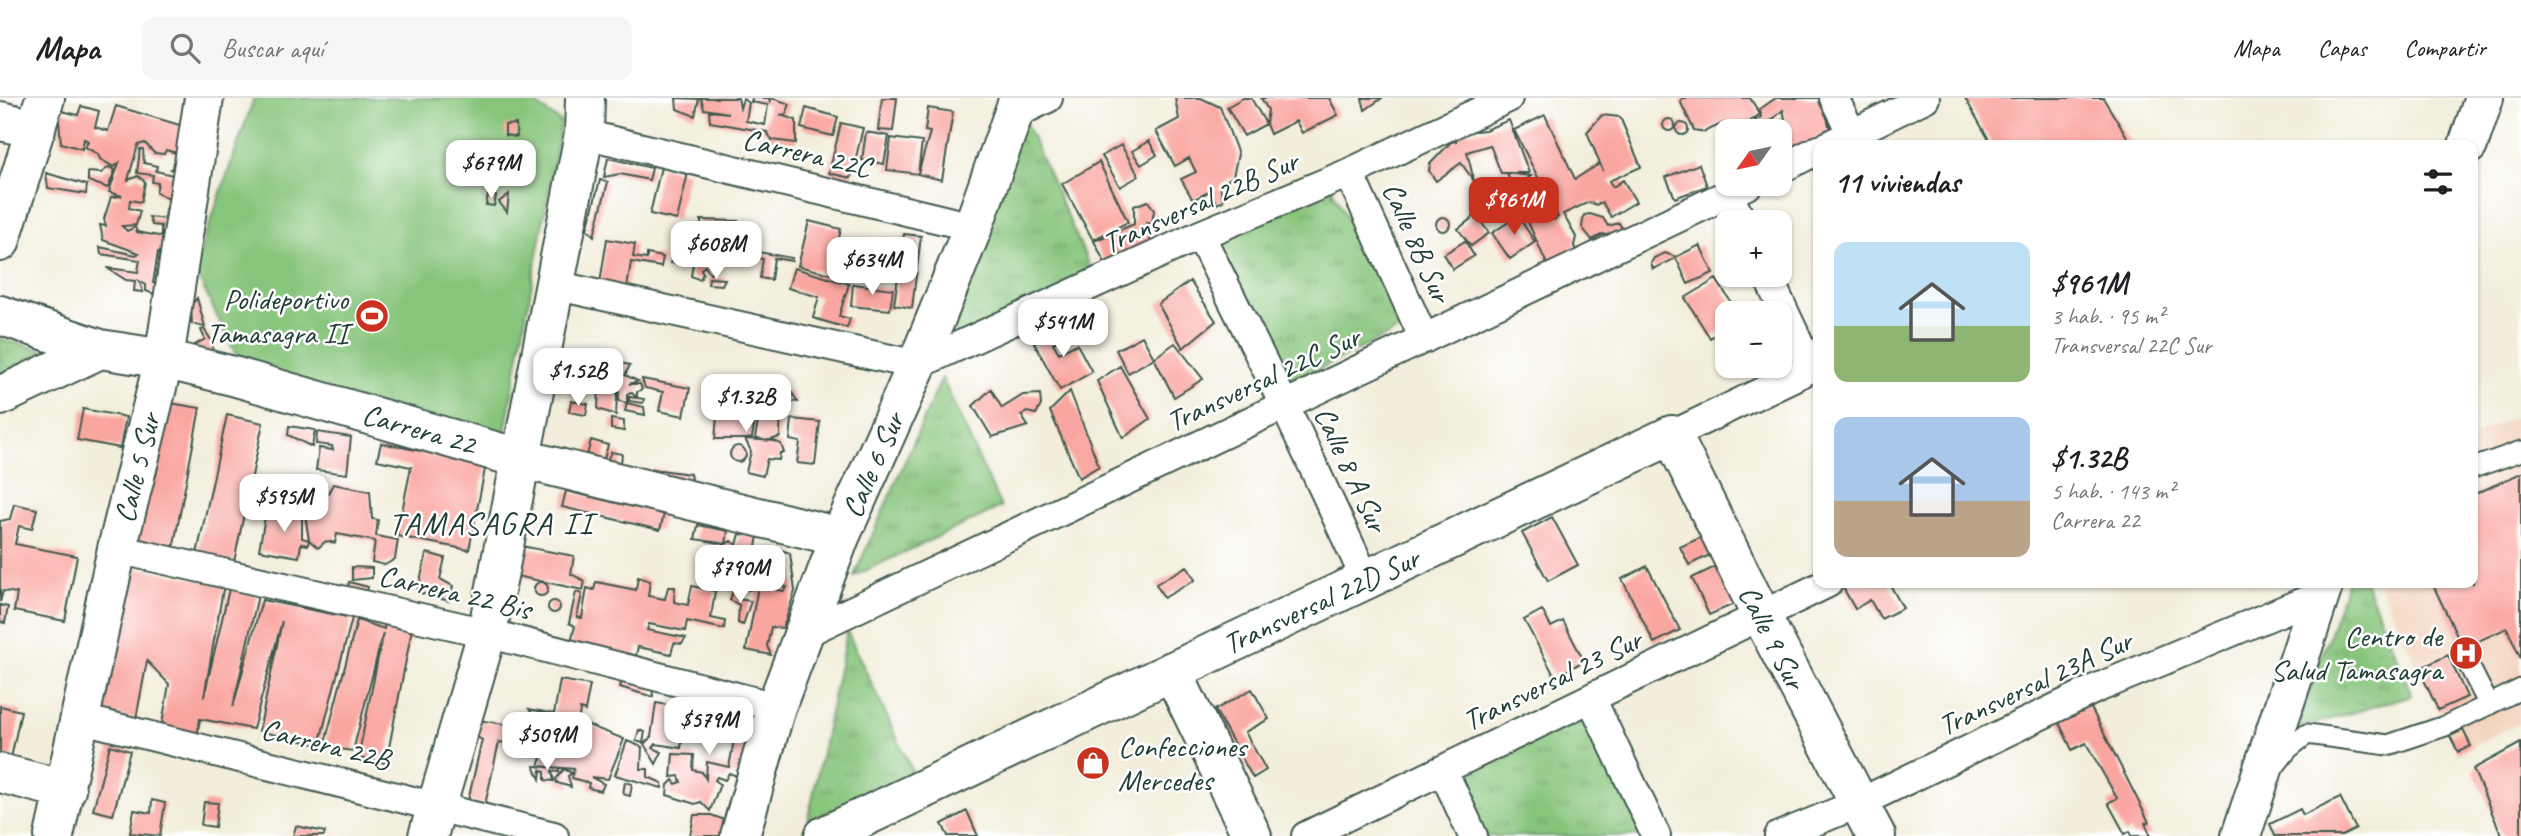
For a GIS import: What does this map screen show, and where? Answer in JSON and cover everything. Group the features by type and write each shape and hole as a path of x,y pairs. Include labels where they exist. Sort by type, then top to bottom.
{"street":[{"name":"Calle 5 Sur","path":"54,836 82,719 117,549 164,359 204,98"},
{"path":"1016,106 1048,98"},
{"name":"Transversal 22B Sur","path":"917,365 1200,235 1349,173 1508,98"},
{"path":"1834,98 1840,140 1925,98"},
{"path":"2470,140 2484,98"},
{"name":"Calle 6 Sur","path":"740,836 776,707 840,537 917,365 973,227 1016,106"},
{"path":"0,242 27,116"},
{"path":"432,821 486,633 522,459 584,116"},
{"name":"Carrera 22C","path":"584,116 973,227"},
{"path":"1792,163 1813,152"},
{"name":"Calle 8B Sur","path":"1349,173 1424,339"},
{"name":"Transversal 22C Sur","path":"805,633 1723,196"},
{"name":"Calle 8 A Sur","path":"1200,235 1285,406 1366,580"},
{"path":"554,285 917,365"},
{"path":"1773,287 1813,365"},
{"name":"Carrera 22","path":"0,315 100,349 164,359 233,376 522,459 840,537"},
{"path":"0,396 100,349"},
{"name":"Transversal 22D Sur","path":"824,836 1813,367"},
{"name":"Calle 9 Sur","path":"1672,435 1866,820"},
{"name":"Carrera 22 Bis","path":"117,549 486,633 776,707"},
{"name":"Transversal 23 Sur","path":"1306,836 1818,588"},
{"path":"2245,822 2322,589"},
{"name":"Transversal 23A Sur","path":"1779,836 1866,820 2095,689 2322,589"},
{"path":"1172,671 1252,836"},
{"path":"1591,698 1656,836"},
{"name":"Carrera 22B","path":"82,719 432,821 554,836"},
{"path":"1443,770 1473,836"},
{"path":"0,774 66,790"}],"lane":[{"path":"2478,466 2521,451"},
{"path":"2465,658 2488,705"},
{"path":"2245,822 2274,766 2288,749 2308,734 2388,745 2445,726 2521,689"}],"shaded area":[{"name":"Centro de Salud Tamasagra","path":"2521,414 2521,723 2458,753 2380,588 2478,588 2478,434"}],"green space":[{"name":"Polideportivo Tamasagra II","path":"254,98 527,98 561,122 503,443 240,363 194,269"},
{"path":"1024,119 1095,278 948,342"},
{"path":"1329,183 1402,328 1289,384 1217,239"},
{"path":"0,339 44,350 0,376"},
{"path":"942,378 1001,507 854,576"},
{"path":"2345,588 2368,588 2412,695 2297,729"},
{"path":"847,631 916,779 808,820"},
{"path":"1585,715 1644,836 1485,836 1456,777"}],"building":[{"path":"676,98 699,99 695,116 677,109"},
{"path":"701,98 738,98 740,108 743,99 749,103 746,121 765,125 768,105 751,102 752,98 769,98 770,102 772,98 790,104 786,114 780,115 796,120 796,143 772,140 767,132 710,122 709,111 729,113 704,109"},
{"path":"882,98 897,98 893,131 878,130"},
{"path":"1175,98 1201,98 1220,107 1238,154 1233,176 1220,186 1223,201 1217,204 1210,191 1193,200 1181,179 1196,172 1189,158 1175,166 1156,131 1179,119"},
{"path":"1243,98 1251,98 1266,124 1244,136 1227,107"},
{"path":"1261,98 1329,98 1338,115 1302,133 1296,121 1270,134 1266,124 1268,110"},
{"path":"1362,98 1382,98 1365,110"},
{"path":"1683,98 1750,98 1760,114 1753,119 1715,119 1715,127 1704,132 1694,130 1680,101"},
{"path":"1776,98 1823,98 1830,130 1793,152 1792,119 1783,119 1783,110 1773,119 1757,119 1761,117 1760,109"},
{"path":"1965,98 2103,98 2129,140 1989,140"},
{"path":"81,106 99,111 95,127 108,131 116,106 183,126 189,174 171,169 183,155 166,150 164,154 154,153 145,143 138,145 128,180 138,176 145,182 141,202 130,200 129,208 140,211 136,225 122,226 127,231 135,227 137,232 170,238 167,254 158,252 153,283 158,284 154,294 146,291 146,285 139,281 143,292 134,291 135,281 126,280 107,268 138,272 140,260 101,254 100,247 136,255 139,253 103,240 100,225 106,226 104,219 111,197 122,196 109,192 119,163 114,167 100,159 98,154 85,147 88,141 84,139 82,149 61,143 58,110 78,115"},
{"path":"806,108 838,117 833,136 801,128"},
{"path":"928,108 953,112 942,180 918,174 930,132 925,131"},
{"path":"1545,115 1575,179 1599,164 1603,171 1587,132 1602,115 1620,117 1641,167 1609,181 1613,187 1623,180 1636,202 1611,217 1602,202 1596,205 1589,202 1563,214 1576,237 1574,246 1580,260 1551,273 1528,222 1548,213 1554,220 1558,217 1514,130"},
{"path":"1669,119 1675,125 1669,131 1663,125"},
{"path":"1509,120 1529,173 1501,173 1490,145 1467,152 1474,181 1461,163 1436,181 1429,171 1430,164 1451,142 1456,141 1454,133 1485,130"},
{"path":"841,123 863,128 851,178 829,173"},
{"path":"516,124 517,137 505,135 505,125"},
{"path":"1677,124 1687,124 1687,134 1677,134"},
{"path":"866,132 889,136 884,164 862,160"},
{"path":"891,138 922,142 918,174 887,170"},
{"path":"1149,141 1157,155 1141,165 1132,151"},
{"path":"1121,145 1139,176 1120,187 1102,156"},
{"path":"140,149 143,149 144,163 157,166 156,171 185,178 180,204 156,193 158,183 152,182 153,175 137,173"},
{"path":"608,158 652,168 649,180 620,174 604,177"},
{"path":"1099,162 1128,222 1093,240 1062,184"},
{"path":"1699,164 1707,186 1675,198 1666,177"},
{"path":"109,167 115,170 108,188 88,181 88,172 101,173"},
{"path":"661,167 688,173 677,220 650,214"},
{"path":"46,173 87,185 86,194 48,188"},
{"path":"1507,173 1531,176 1519,185 1533,182 1550,209 1530,219 1519,197 1505,203 1509,210 1493,218 1485,201 1513,191"},
{"path":"600,180 608,182 594,236 587,229"},
{"path":"509,194 507,212 499,202"},
{"path":"488,195 496,196 494,206 486,205"},
{"path":"1148,201 1154,210 1152,224 1146,223 1154,254 1110,273 1094,241 1134,224 1134,206"},
{"path":"167,203 178,208 175,237 161,235 161,226 152,225 149,217 164,219"},
{"path":"1476,215 1489,233 1471,246 1458,229"},
{"path":"1584,215 1603,218 1608,226 1619,223 1624,232 1611,238 1603,234 1592,240 1582,227"},
{"path":"1518,216 1535,242 1510,259 1492,233"},
{"path":"1443,217 1448,219 1448,229 1443,231 1438,229 1436,224 1438,219"},
{"path":"701,220 738,221 738,235 701,234"},
{"path":"809,221 841,229 831,274 798,266"},
{"path":"904,234 921,236 912,308 894,305"},
{"path":"713,237 718,237 712,271 710,274 705,266 701,269 703,273 700,280 691,276 697,239 709,244"},
{"path":"607,239 635,244 633,257 647,259 647,254 663,257 661,267 631,262 626,294 599,289"},
{"path":"1465,241 1474,256 1453,269 1444,254"},
{"path":"1700,245 1713,273 1688,284 1676,258 1653,269 1651,263 1654,258 1665,253 1676,257"},
{"path":"735,248 792,258 792,261 774,258 771,280 760,278 763,259 742,255 739,262 734,261"},
{"path":"684,254 685,262 671,263 671,255"},
{"path":"862,258 893,262 891,275 860,271"},
{"path":"794,268 849,284 839,316 850,319 847,328 813,318 819,297 788,288"},
{"path":"709,278 725,279 722,285 708,284"},
{"path":"1715,280 1715,287 1721,287 1730,301 1715,301 1715,335 1710,338 1685,298"},
{"path":"1190,281 1216,321 1183,348 1158,304"},
{"path":"853,284 893,289 890,310 851,306"},
{"path":"197,298 205,327 192,324 191,305"},
{"path":"1067,325 1072,333 1053,343 1059,353 1077,344 1092,372 1060,390 1034,343"},
{"path":"204,329 213,343 212,352 193,350 193,346 205,339 201,330"},
{"path":"1142,336 1154,358 1128,373 1116,350"},
{"path":"1175,343 1203,379 1174,397 1154,358"},
{"path":"615,362 630,365 625,375 638,381 629,384 640,384 642,389 637,392 637,398 631,392 627,394 627,403 619,401 618,378 616,415 598,409 600,368 618,374"},
{"path":"1120,366 1150,419 1123,438 1097,381"},
{"path":"642,379 690,388 684,416 659,411 663,392 645,388"},
{"path":"991,389 1002,408 1023,395 1040,394 1041,405 1036,414 1027,412 1021,415 1028,426 992,437 973,406"},
{"path":"790,390 798,402 781,401 780,437 767,441 755,438 763,394 780,397"},
{"path":"1070,391 1099,466 1079,478 1050,411"},
{"path":"629,397 644,399 643,403 629,401"},
{"path":"712,398 757,406 752,438 715,439 717,416 730,417 731,410 717,409"},
{"path":"571,401 588,404 586,415 569,412"},
{"path":"170,403 200,408 173,550 132,542 145,474 156,476"},
{"path":"627,403 644,407 645,415 625,411"},
{"path":"83,409 126,417 120,448 77,440"},
{"path":"227,415 263,423 234,562 197,554"},
{"path":"611,419 624,421 624,431 611,429"},
{"path":"792,419 820,422 815,465 797,463 800,442 790,440"},
{"path":"289,426 315,430 312,447 288,435"},
{"path":"317,432 351,437 347,474 316,470 319,448 333,450 332,446 316,444"},
{"path":"745,439 774,441 781,444 784,453 780,453 779,460 767,459 763,476 746,472 751,451"},
{"path":"591,440 608,445 604,459 583,471"},
{"path":"381,443 486,464 469,550 397,536 411,467 377,460"},
{"path":"738,446 744,448 744,460 738,462 732,460 730,454 732,448"},
{"path":"611,452 622,454 620,472 603,469"},
{"path":"653,469 690,474 692,484 651,486"},
{"name":"Centro de Salud Tamasagra","path":"2521,473 2521,659 2507,628 2463,648 2434,588 2478,588 2478,493"},
{"path":"298,480 307,483 308,505 284,502 276,494 296,496 297,493 278,492 276,486 296,487"},
{"path":"333,484 370,491 372,519 378,520 376,536 398,540 395,559 385,565 372,562 375,541 337,534 335,543 326,541 318,548 309,540 304,508 318,511"},
{"path":"566,491 664,514 660,530 562,507"},
{"path":"14,504 37,509 32,529 19,526 15,544 77,556 65,621 14,611 17,593 3,591 0,602 0,521 10,519"},
{"path":"292,508 302,515 302,538 309,540 308,545 301,544 299,557 259,550 265,517 278,519 281,512"},
{"path":"1552,517 1578,565 1548,581 1522,533"},
{"path":"698,525 728,531 726,544 695,539"},
{"path":"740,534 758,536 756,547 763,556 782,564 779,568 771,565 770,569 781,572 784,561 769,556 772,547 790,553 795,591 783,628 771,627 767,646 771,655 746,650 758,587 784,591 787,587 749,578 752,589 748,590 746,582 735,580 739,575 731,574 731,564 743,561 752,566 753,563 725,554 721,547 731,541 737,545"},
{"path":"1706,535 1714,553 1689,565 1680,547"},
{"path":"521,546 574,556 571,574 585,581 583,590 516,576"},
{"path":"427,553 445,558 440,579 453,586 449,601 417,592"},
{"path":"118,564 224,584 204,697 229,589 258,595 233,707 262,600 352,618 319,745 259,731 282,621 253,729 200,719 197,736 161,730 169,684 147,661 136,719 91,711"},
{"path":"1721,564 1739,602 1709,615 1692,578"},
{"path":"1187,566 1195,580 1164,598 1156,584"},
{"path":"1647,566 1680,630 1654,643 1622,579"},
{"path":"352,567 372,568 372,578 352,580"},
{"path":"638,577 650,581 648,596 665,599 668,587 675,587 674,602 688,605 692,586 715,591 711,618 725,621 724,629 687,621 685,631 649,624 647,630 686,638 682,644 674,643 671,654 638,647 633,667 568,653 575,626 569,623 576,592 582,594 577,617 582,618 587,588 594,590 596,582 636,590"},
{"path":"349,582 368,587 366,596 347,592"},
{"path":"538,582 544,582 548,589 544,596 538,596 534,592 534,586"},
{"path":"735,585 743,592 737,599 751,601 743,625 738,623 739,605 730,600"},
{"path":"1843,588 1892,588 1903,608 1881,619 1870,600 1855,609"},
{"path":"554,601 560,607 554,613 548,607"},
{"path":"0,605 8,607 5,623 0,622"},
{"path":"1542,610 1551,627 1563,621 1584,661 1555,677 1524,620"},
{"path":"357,620 384,629 385,624 412,629 386,763 358,758 383,633 353,751 324,747"},
{"path":"2448,655 2467,697 2438,710 2419,669"},
{"path":"624,675 652,683 653,697 620,687"},
{"path":"560,680 590,685 585,711 580,709 578,725 536,719 529,709 554,714"},
{"path":"1252,689 1269,719 1245,732 1266,770 1253,778 1215,710"},
{"path":"688,690 721,697 722,720 741,726 734,709 752,723 742,778 729,773 725,780 717,777 715,780 720,784 710,811 701,802 695,804 667,795 668,785 673,780 676,784 681,782 679,776 671,777 673,754 694,755 693,770 702,772 706,779 707,762 729,767 735,735 718,730 713,711 682,703"},
{"path":"656,703 687,708 681,748 656,744 653,748 662,752 656,764 644,744 651,737"},
{"path":"2089,704 2149,822 2145,823 2151,836 2132,836 2130,831 2125,834 2108,803 2117,798 2086,743 2072,750 2057,718"},
{"path":"0,706 21,711 11,758 0,755"},
{"path":"477,720 518,726 515,744 499,742 485,805 468,801 482,740 474,735"},
{"path":"549,721 583,728 588,725 624,739 608,779 591,777 604,784 601,791 588,788 589,783 572,778 574,769 538,766 542,755 525,751 527,742 544,748"},
{"path":"639,730 645,732 643,743 636,741"},
{"path":"2463,730 2471,746 2458,752 2450,736"},
{"path":"627,741 642,747 641,769 648,769 648,777 662,783 662,788 615,775"},
{"path":"2521,743 2521,836 2502,836 2473,769"},
{"path":"110,745 130,751 113,815 93,810"},
{"path":"534,766 559,768 559,772 552,771 554,781 545,780 545,772 541,770 540,779"},
{"path":"564,769 572,773 568,776 571,787 557,783 556,779"},
{"path":"625,782 632,784 630,796 623,794"},
{"path":"2340,797 2356,829 2342,836 2275,836 2270,824 2300,809 2303,815"},
{"path":"152,800 165,803 160,836 130,833 134,810 151,813"},
{"path":"204,802 218,803 215,827 201,825"},
{"path":"967,811 978,836 948,836 942,824"},
{"path":"694,815 711,815 728,821 723,836 690,836"},
{"path":"296,826 325,832 324,836 293,836"}],"place":[{"name":"Polideportivo Tamasagra II","path":"372,316"},
{"name":"Centro de Salud Tamasagra","path":"2466,653"},
{"name":"Confecciones Mercedes","path":"1093,763"}],"district":[{"name":"TAMASAGRA II","path":"491,523"}]}
